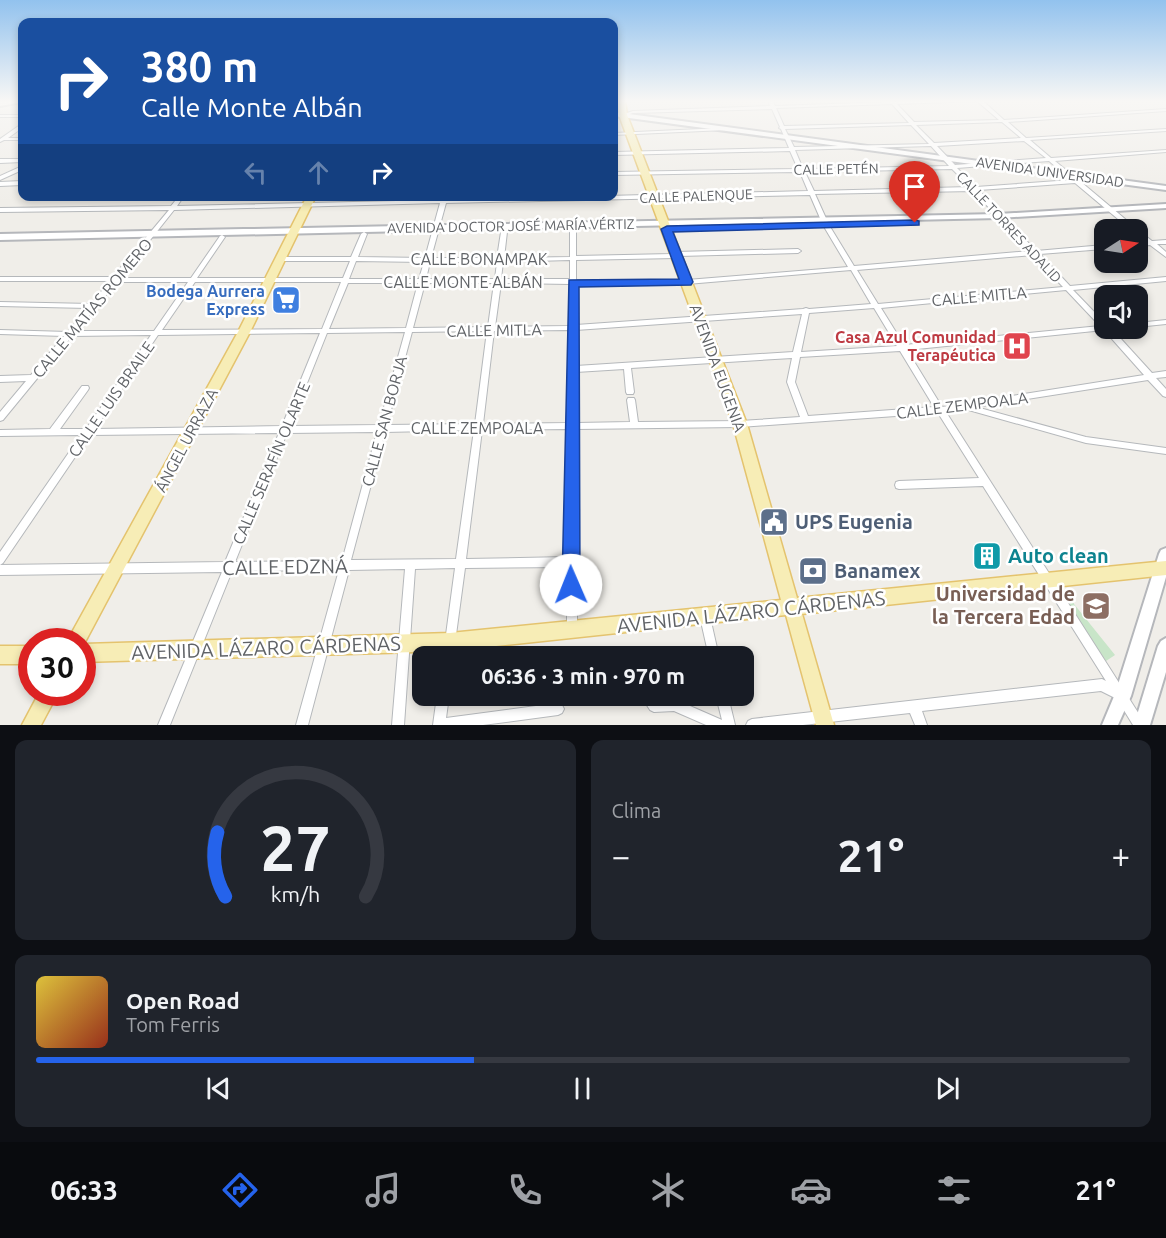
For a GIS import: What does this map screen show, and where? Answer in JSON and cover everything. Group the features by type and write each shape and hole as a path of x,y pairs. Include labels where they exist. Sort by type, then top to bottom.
{"main road":[{"name":"AVENIDA EUGENIA","path":"630,134 740,424 823,720"},
{"name":"AVENIDA UNIVERSIDAD","path":"799,134 872,147 1008,163 1166,186"},
{"name":"AVENIDA UNIVERSIDAD","path":"804,134 892,146 993,164 1065,172"},
{"name":"ÁNGEL URRAZA","path":"84,628 244,332 310,201"},
{"name":"AVENIDA DOCTOR JOSÉ MARÍA VÉRTIZ","path":"1114,212 1166,206"},
{"name":"AVENIDA DOCTOR JOSÉ MARÍA VÉRTIZ","path":"0,237 666,226 1166,212"},
{"name":"AVENIDA DOCTOR JOSÉ MARÍA VÉRTIZ","path":"0,243 152,236 364,234 435,230 504,232 666,226"},
{"name":"AVENIDA LÁZARO CÁRDENAS","path":"474,646 572,630 1050,580 1164,563"},
{"path":"1110,725 1123,696 1164,563"},
{"name":"AVENIDA LÁZARO CÁRDENAS","path":"96,653 405,644 420,646"},
{"path":"1141,725 1162,673 1166,646"},
{"path":"0,655 18,654"},
{"path":"31,725 42,706"}],"street":[{"path":"784,134 825,222 940,410 955,441 986,482 1141,725"},
{"name":"CALLE TORRES ADALID","path":"922,134 1094,316"},
{"path":"1019,134 1122,219"},
{"path":"618,154 932,145 1098,134"},
{"path":"1,140 18,139"},
{"name":"CALLE PETÉN","path":"618,174 952,167 1166,151"},
{"path":"0,161 18,161"},
{"path":"0,178 18,170"},
{"name":"CALLE PALENQUE","path":"618,198 975,189 1100,177"},
{"path":"0,184 18,183"},
{"name":"CALLE MATÍAS ROMERO","path":"0,418 152,236 178,201"},
{"name":"CALLE PALENQUE","path":"0,210 173,208 310,201"},
{"name":"CALLE SAN BORJA","path":"302,725 443,201"},
{"path":"572,630 573,230"},
{"path":"449,646 458,564 504,232"},
{"name":"CALLE SERAFÍN OLARTE","path":"164,725 364,234"},
{"name":"CALLE LUIS BRAILE","path":"0,560 194,281 222,237"},
{"path":"1148,241 1166,255"},
{"path":"1148,243 1166,242"},
{"name":"CALLE MONTE ALBÁN","path":"0,279 687,282 1094,248"},
{"name":"CALLE BONAMPAK","path":"281,259 500,260 798,251"},
{"name":"CALLE MITLA","path":"0,332 69,334 574,328 700,317 876,306 1166,279"},
{"path":"0,304 93,306"},
{"path":"805,420 791,383 806,310"},
{"path":"1148,324 1166,322"},
{"path":"574,369 902,348 1094,329"},
{"name":"CALLE TORRES ADALID","path":"1115,339 1166,394"},
{"path":"627,366 635,426"},
{"name":"CALLE ZEMPOALA","path":"0,433 573,428 740,424 940,410 1166,374"},
{"path":"0,379 33,378"},
{"path":"53,432 86,388"},
{"path":"964,407 1086,440 1166,451"},
{"path":"899,485 986,482"},
{"name":"CALLE EDZNÁ","path":"0,570 344,567 571,562"},
{"path":"398,725 410,565"},
{"path":"705,617 712,646"},
{"path":"752,725 823,720 1102,685 1123,696"},
{"path":"441,706 439,725 558,709"},
{"path":"676,706 720,725"},
{"path":"724,706 729,725"},
{"path":"914,707 921,725"}],"green space":[{"path":"1069,589 1074,604 1115,655 1106,661 1058,590"}],"place":[{"name":"Bodega Aurrera Express","path":"286,300"},
{"name":"Casa Azul Comunidad Terapéutica","path":"1017,346"},
{"name":"UPS Eugenia","path":"774,522"},
{"name":"Auto clean","path":"987,556"},
{"name":"Banamex","path":"813,571"},
{"name":"Universidad de la Tercera Edad","path":"1096,606"}],"route":[{"path":"571,585 573,283 687,282 667,229 915,223"}]}
